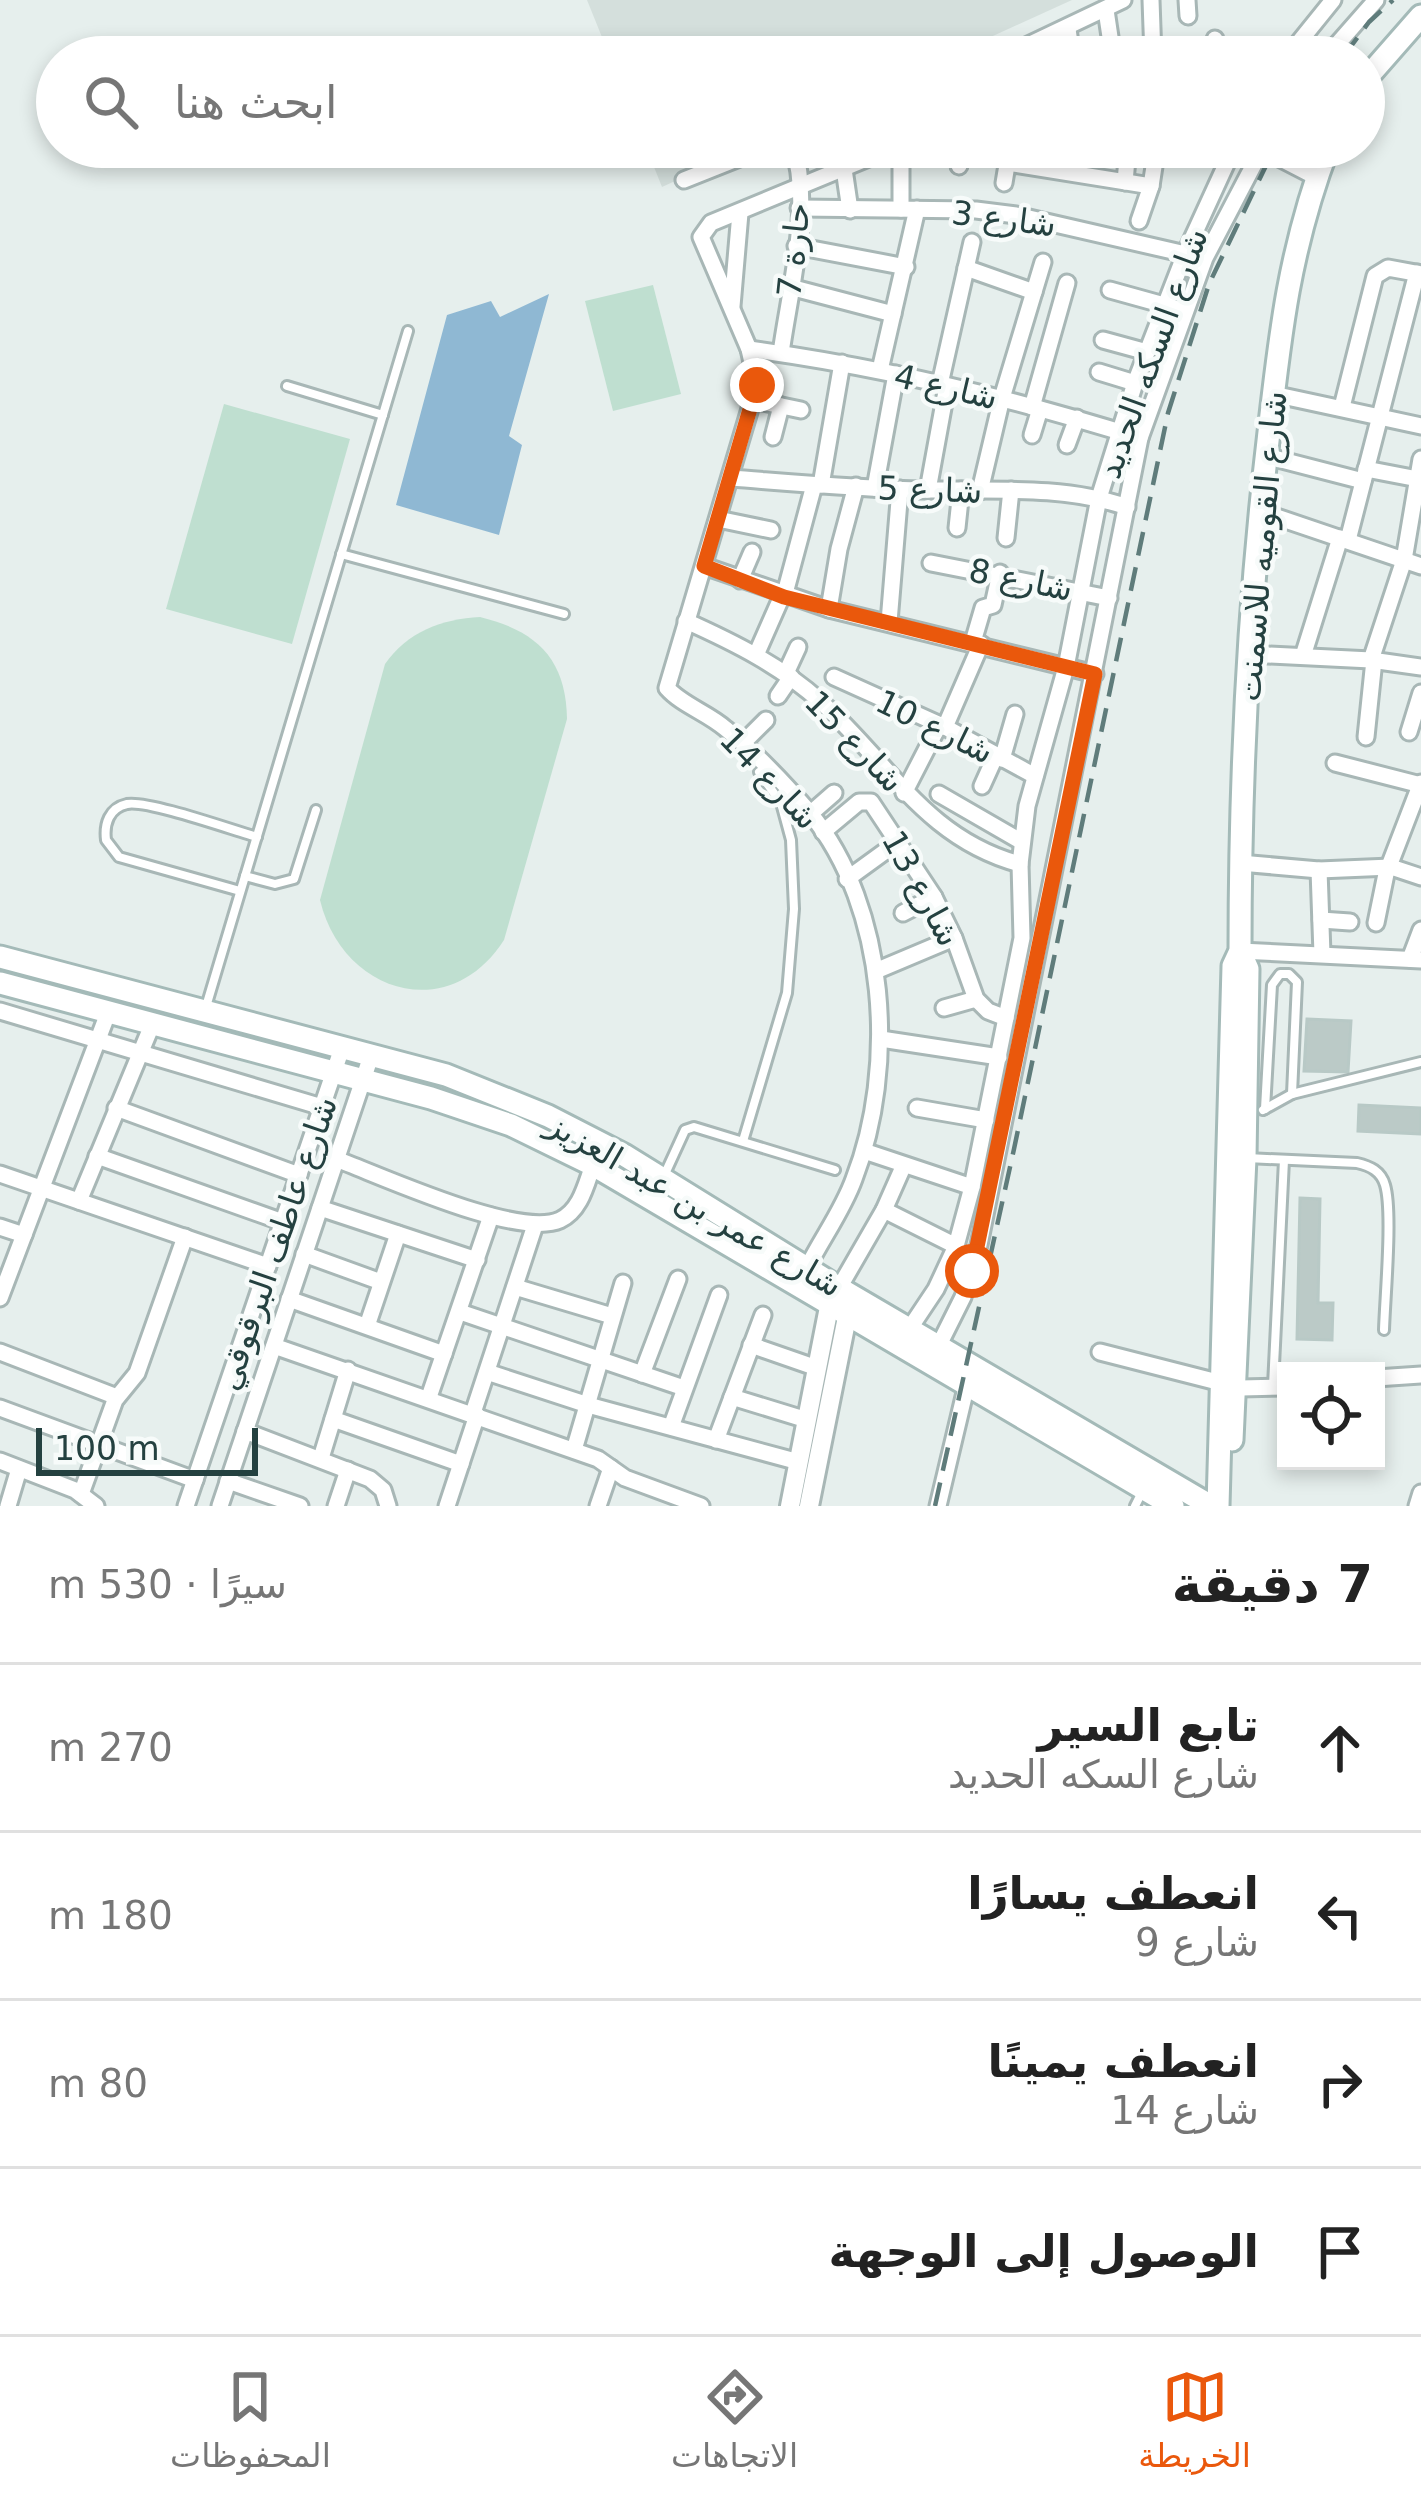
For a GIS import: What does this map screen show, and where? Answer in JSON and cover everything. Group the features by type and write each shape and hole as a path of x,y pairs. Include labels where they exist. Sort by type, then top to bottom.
{"main road":[{"path":"1385,60 1418,26"},
{"name":"شارع القوميه للاسمنت","path":"1215,1506 1245,1158 1246,1112 1233,966 1240,951 1248,654 1259,511 1287,282 1320,168"},
{"name":"شارع عمر بن عبد العزيز","path":"0,957 204,1011 338,1059 364,1078 511,1125 839,1301 967,1384 994,1388 1215,1506"},
{"name":"شارع عمر بن عبد العزيز","path":"0,983 152,1025 338,1059 371,1056 496,1093 662,1179 806,1268 839,1301 910,1328 939,1345 1140,1497 1173,1506"},
{"name":"شارع القوميه للاسمنت","path":"1229,1506 1226,1383 1246,1112"}],"street":[{"path":"1052,36 1123,0"},
{"path":"1151,0 1152,36"},
{"path":"1304,36 1333,0"},
{"path":"1344,36 1376,0"},
{"path":"1106,10 1110,36"},
{"path":"1068,29 1069,36"},
{"path":"684,180 714,168"},
{"name":"حارة 7","path":"781,353 796,246 797,168"},
{"path":"874,488 893,314 906,267 909,209 902,168"},
{"path":"1004,183 1007,168"},
{"path":"1065,168 1151,186"},
{"path":"1125,182 1126,168"},
{"path":"1139,221 1153,168"},
{"name":"شارع السكه الحديد","path":"910,1328 956,1246 972,1187 1022,938 1022,842 1066,667 1099,498 1135,383 1224,168"},
{"name":"شارع السكه الحديد","path":"939,1345 963,1297 980,1245 1140,438 1183,310 1251,168"},
{"path":"1299,168 1316,177"},
{"path":"732,309 740,213 844,169 850,210"},
{"name":"شارع 3","path":"799,208 1016,215 1205,258"},
{"name":"شارع 14","path":"740,213 704,228 701,242 757,374 731,478 667,688 721,714 810,814 847,879 878,970 881,1039 864,1151 849,1192 806,1268"},
{"path":"928,490 972,242"},
{"path":"796,246 906,267"},
{"path":"980,491 1043,262"},
{"path":"966,268 1034,292"},
{"path":"1303,656 1364,475 1419,274 1388,268 1376,276 1342,407"},
{"path":"1033,435 1067,283"},
{"path":"790,287 893,314"},
{"path":"1110,290 1183,310"},
{"path":"1103,340 1147,352"},
{"name":"شارع 4","path":"749,349 888,372 1002,398 1140,438"},
{"path":"755,655 783,596 818,485 842,363"},
{"path":"1099,372 1135,383"},
{"path":"1273,394 1421,426"},
{"path":"753,400 801,410"},
{"path":"772,437 781,406"},
{"path":"1067,445 1077,418"},
{"path":"1266,456 1364,475 1418,478"},
{"path":"1366,737 1372,660 1404,560 1421,459"},
{"name":"شارع 5","path":"731,478 874,488 1011,490 1099,498 1127,507"},
{"path":"829,609 856,486"},
{"path":"889,622 900,489"},
{"path":"957,528 961,490"},
{"path":"1006,538 1011,490"},
{"path":"1259,511 1421,566"},
{"path":"718,519 771,530"},
{"path":"740,580 752,552"},
{"name":"شارع 8","path":"931,562 1109,598"},
{"path":"704,566 829,609 1095,674"},
{"path":"904,793 942,726 977,643 983,608 993,604 1000,573"},
{"name":"شارع 15","path":"686,621 789,675 851,732 928,817 980,850 1020,864"},
{"path":"778,696 798,647"},
{"path":"1248,654 1421,667"},
{"name":"شارع 10","path":"834,677 942,726 1035,776"},
{"path":"1409,732 1421,693"},
{"path":"982,786 1015,715"},
{"path":"743,743 766,721"},
{"path":"1335,763 1421,784 1389,867 1376,923"},
{"path":"810,814 834,793"},
{"path":"939,794 1022,842"},
{"name":"شارع 13","path":"823,832 865,800 875,806 934,897 976,999"},
{"path":"847,879 898,842"},
{"path":"1240,863 1319,870 1389,867 1421,877"},
{"path":"1319,870 1322,954"},
{"path":"904,913 934,897"},
{"path":"1321,920 1350,922"},
{"path":"1240,951 1416,959 1421,930"},
{"path":"878,970 954,938"},
{"path":"944,1008 976,999 988,1011 1006,1018"},
{"path":"0,1011 322,1107"},
{"path":"0,1298 3,1278 24,1235 108,1012"},
{"path":"79,1201 152,1025"},
{"path":"881,1039 998,1057"},
{"name":"شارع عاطف البرقوقي","path":"220,1506 371,1056"},
{"name":"شارع عاطف البرقوقي","path":"186,1506 338,1059"},
{"path":"116,1108 299,1175"},
{"path":"917,1108 986,1120"},
{"path":"864,1151 972,1187"},
{"path":"97,1156 283,1222"},
{"path":"336,1159 491,1216 535,1225 571,1213 593,1165"},
{"path":"790,1506 817,1368 839,1301 902,1167"},
{"path":"0,1174 268,1266"},
{"path":"320,1208 477,1260"},
{"path":"884,1210 956,1246"},
{"path":"429,1397 491,1216"},
{"path":"447,1506 535,1225"},
{"path":"0,1226 24,1235"},
{"path":"367,1326 398,1234"},
{"path":"75,1497 117,1396 137,1373 185,1238"},
{"path":"304,1254 381,1282"},
{"path":"642,1374 678,1280"},
{"path":"574,1450 623,1283"},
{"path":"515,1287 612,1316"},
{"path":"671,1427 719,1294"},
{"path":"290,1299 444,1354"},
{"path":"809,1506 839,1301"},
{"path":"460,1312 684,1388"},
{"path":"716,1440 763,1315"},
{"path":"751,1345 817,1368"},
{"path":"274,1346 574,1450 625,1478 701,1506"},
{"path":"0,1352 117,1396"},
{"path":"1100,1352 1226,1383 1277,1387"},
{"path":"321,1458 348,1370"},
{"path":"487,1372 588,1405 799,1462"},
{"path":"1385,1378 1421,1376"},
{"path":"938,1506 967,1384"},
{"path":"732,1396 808,1420"},
{"path":"0,1408 195,1480"},
{"path":"333,1419 461,1464"},
{"path":"245,1431 377,1484 388,1506"},
{"path":"0,1461 96,1506"},
{"path":"598,1506 611,1468"},
{"path":"8,1506 20,1469"},
{"path":"336,1506 348,1470"},
{"path":"228,1480 300,1506"},
{"path":"1417,1506 1421,1492"}],"lane":[{"path":"204,1011 408,331"},
{"path":"287,386 383,415"},
{"path":"341,554 564,614"},
{"path":"742,1141 787,993 794,909 791,840 781,803 759,772"},
{"path":"240,891 119,857 106,841 107,819 114,810 135,803 257,836"},
{"path":"245,876 274,884 293,879 316,810"},
{"path":"1246,1112 1271,986 1280,974 1289,974 1297,982 1292,1094"},
{"path":"1246,1112 1292,1094 1421,1062"},
{"path":"662,1179 685,1130 699,1127 835,1170"},
{"path":"1245,1158 1357,1163 1380,1175 1387,1201 1384,1330"},
{"path":"1280,1362 1284,1160"}],"shaded area":[{"path":"587,0 1072,0 993,36 602,36"},
{"path":"654,168 703,168 662,187"}],"green space":[{"path":"653,285 681,394 613,411 585,301"},
{"path":"224,404 350,439 292,644 166,609"},
{"path":"480,617 518,630 544,651 561,680 567,719 504,940 481,967 455,983 427,990 400,987 373,976 350,958 332,932 320,900 385,664 404,643 427,629"}],"water":[{"path":"549,294 509,436 522,445 499,535 396,505 447,315 491,301 500,317"}],"building":[{"path":"1307,1019 1351,1021 1348,1072 1304,1071"},
{"path":"1359,1105 1421,1108 1421,1134 1358,1131"},
{"path":"1300,1198 1320,1199 1318,1303 1333,1303 1332,1340 1297,1339"}],"railway":[{"path":"1359,36 1393,0"},
{"path":"935,1506 1168,413 1209,284 1265,168"}],"route":[{"path":"757,385 704,566 784,597 1095,674 972,1271"}]}
